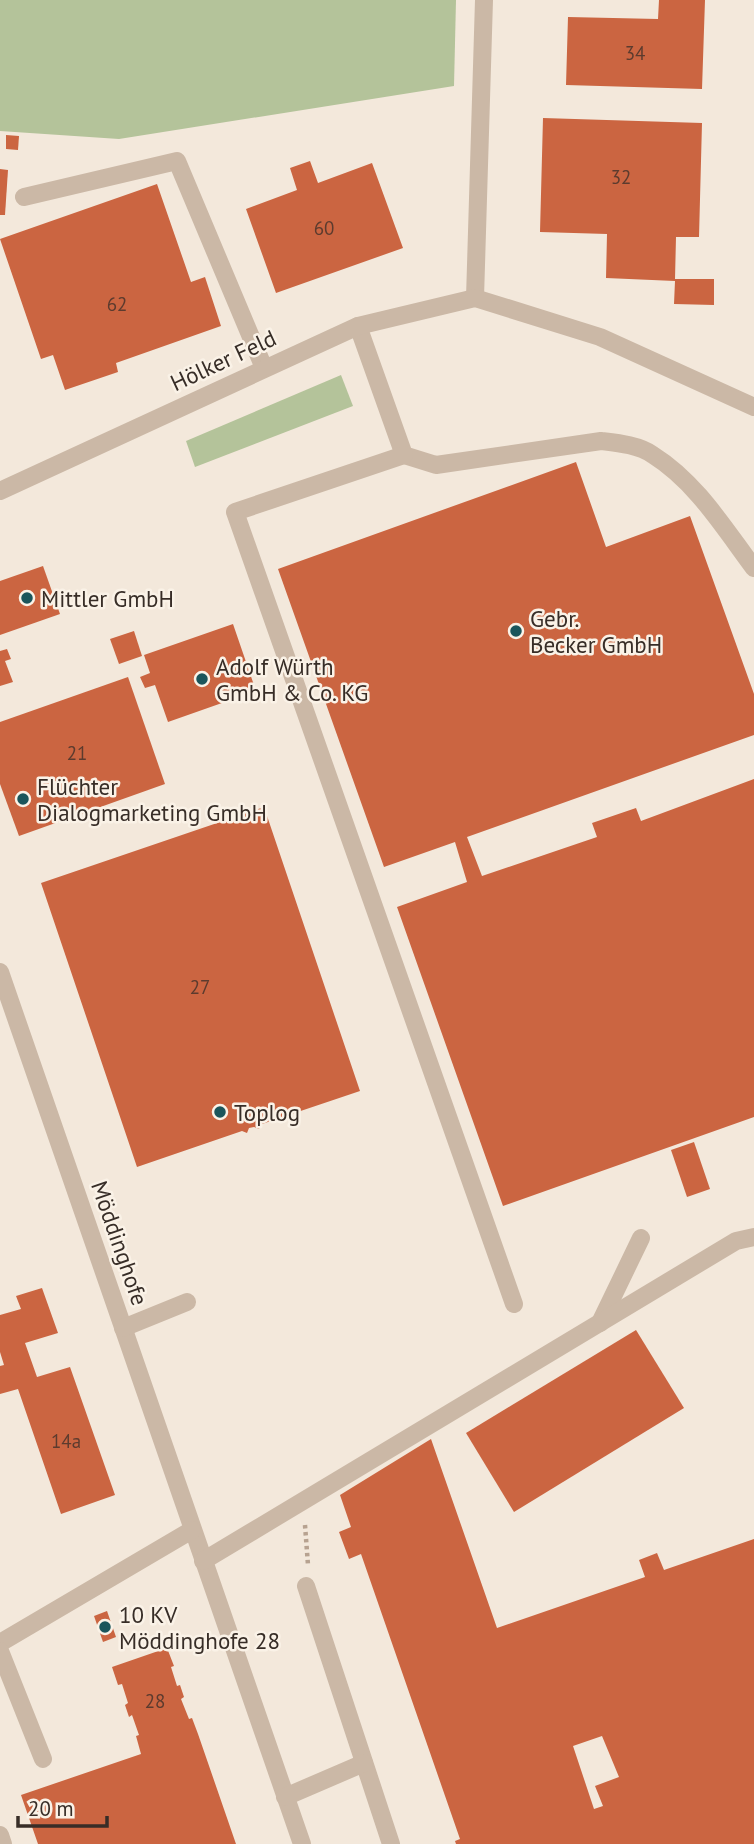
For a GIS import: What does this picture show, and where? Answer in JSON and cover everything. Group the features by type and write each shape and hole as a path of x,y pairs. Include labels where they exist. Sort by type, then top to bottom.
{"street":[{"path":"484,0 475,298 600,337 754,407"},
{"path":"24,197 177,161 264,368"},
{"name":"Hölker Feld","path":"0,491 358,326 475,298"},
{"path":"358,326 404,455"},
{"path":"514,1304 235,512 404,455 436,465 601,441 623,443 652,454 691,486 754,568"},
{"name":"Möddinghofe","path":"0,972 302,1844"},
{"path":"203,1561 736,1241 754,1237"},
{"path":"599,1324 640,1238"},
{"path":"123,1328 187,1302"},
{"path":"0,1643 192,1530"},
{"path":"306,1586 391,1844"},
{"path":"0,1651 43,1759"},
{"path":"285,1797 364,1763"},
{"path":"0,1835 3,1844"}],"path":[{"path":"298,1504 308,1546 306,1586"}],"green space":[{"path":"0,0 456,0 454,86 119,139 0,131"},
{"path":"341,375 353,406 195,467 186,441"}],"building":[{"path":"659,0 705,0 702,89 566,85 568,17 658,19"},
{"path":"543,118 702,123 699,237 676,237 675,279 714,279 714,305 674,304 675,281 606,278 607,234 540,232"},
{"path":"6,135 19,136 18,150 6,149"},
{"path":"310,161 318,183 372,163 403,248 276,293 246,209 297,190 290,168"},
{"path":"0,169 8,170 5,215 0,215"},
{"path":"157,184 191,282 205,277 221,326 116,363 118,372 65,390 53,355 41,359 0,239"},
{"path":"576,462 606,547 690,516 754,694 754,735 467,837 482,876 597,837 592,823 636,808 641,821 754,779 754,1117 503,1206 397,907 467,882 455,842 384,867 278,569"},
{"name":"Mittler GmbH","path":"43,566 60,614 0,635 0,581"},
{"name":"Adolf Würth GmbH & Co. KG","path":"233,624 256,691 168,722 155,685 145,688 140,677 150,673 144,655"},
{"path":"134,631 142,656 119,664 110,639"},
{"path":"7,649 11,659 5,661 13,682 0,686 0,651"},
{"path":"128,677 165,784 19,836 0,784 0,722"},
{"path":"264,807 360,1091 262,1124 259,1129 249,1128 247,1133 242,1131 137,1167 41,883"},
{"path":"694,1142 710,1189 687,1197 671,1150"},
{"path":"42,1288 58,1333 25,1343 37,1377 70,1367 115,1495 61,1514 18,1389 0,1394 0,1366 4,1365 0,1352 0,1315 21,1309 16,1296"},
{"path":"636,1330 684,1408 514,1512 466,1433"},
{"path":"431,1439 497,1628 645,1577 639,1560 657,1553 664,1570 754,1539 754,1844 456,1844 455,1841 460,1839 361,1554 349,1559 339,1532 351,1527 340,1495","holes":["602,1736 619,1777 595,1786 603,1806 594,1809 573,1746"]},
{"name":"10 KV Möddinghofe 28","path":"107,1611 116,1637 103,1642 94,1616"},
{"path":"167,1648 174,1666 171,1667 177,1686 180,1685 184,1697 181,1699 189,1719 192,1718 236,1844 38,1844 21,1795 141,1754 136,1736 139,1735 132,1715 129,1717 125,1705 128,1703 122,1684 118,1685 112,1667"}],"place":[{"name":"Mittler GmbH","path":"27,598"},
{"name":"Gebr. Becker GmbH","path":"516,631"},
{"name":"Adolf Würth GmbH & Co. KG","path":"202,679"},
{"name":"Flüchter Dialogmarketing GmbH","path":"23,799"},
{"name":"Toplog","path":"220,1112"},
{"name":"10 KV Möddinghofe 28","path":"105,1627"}]}
